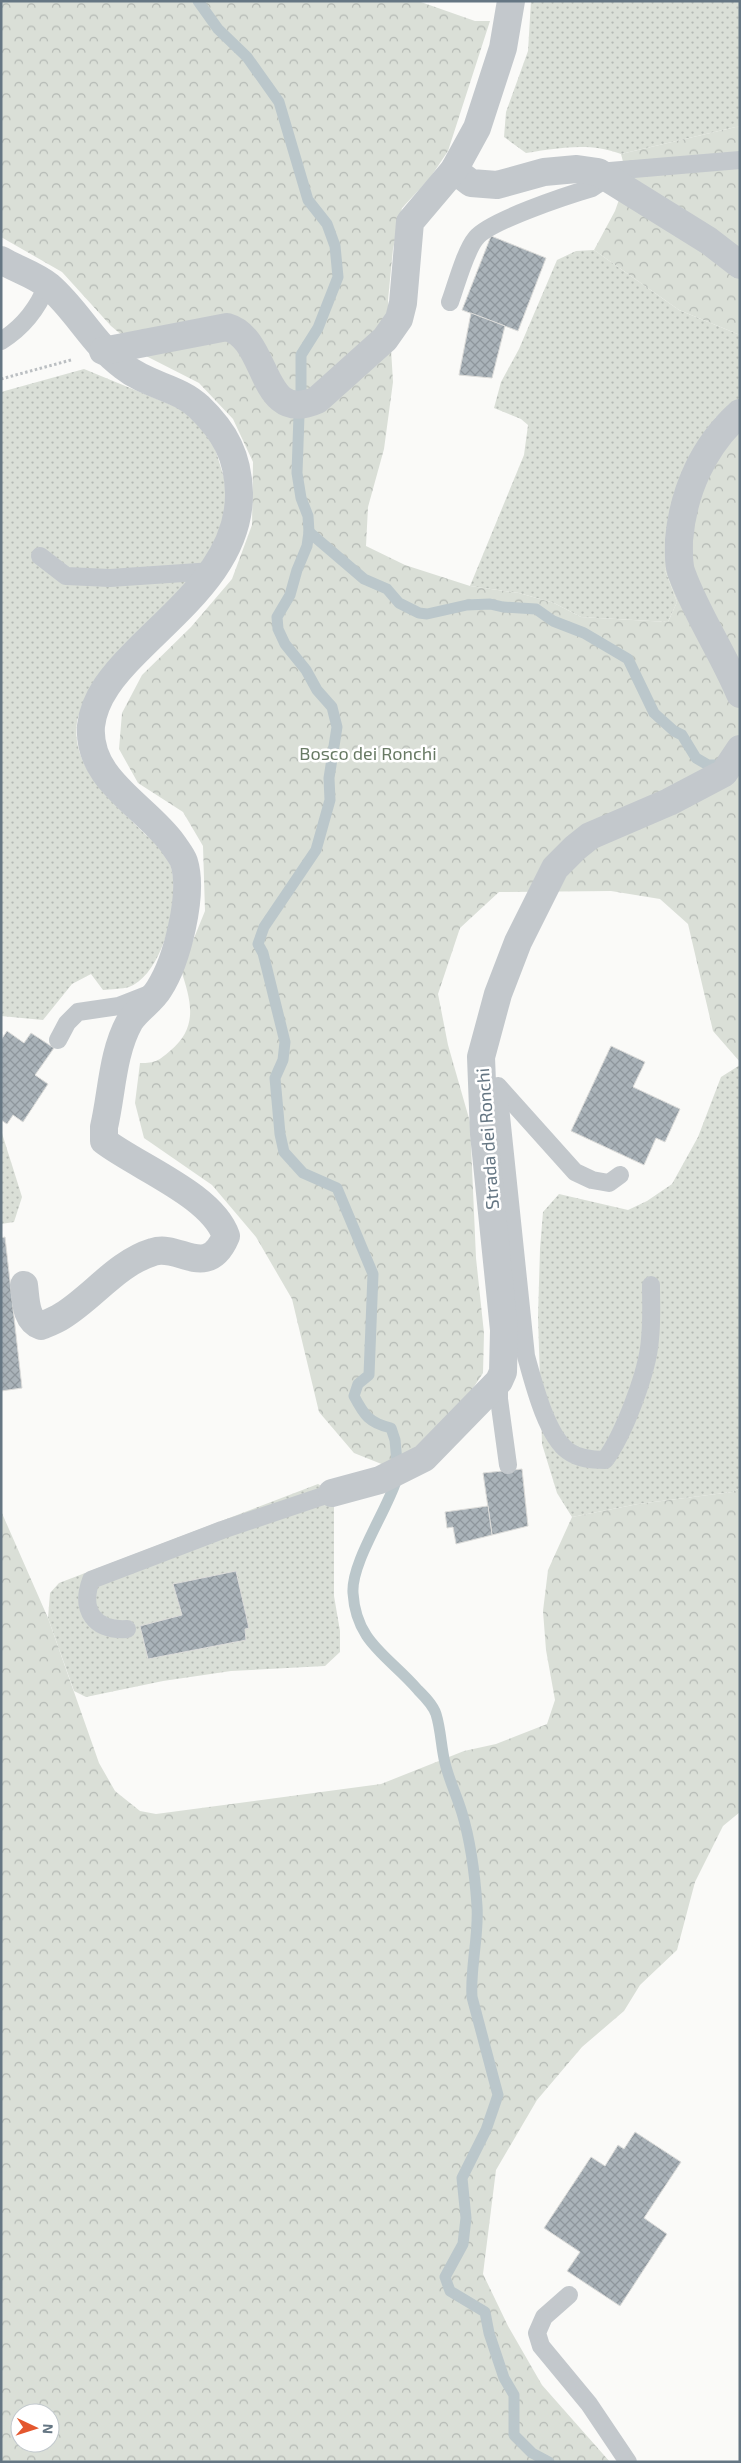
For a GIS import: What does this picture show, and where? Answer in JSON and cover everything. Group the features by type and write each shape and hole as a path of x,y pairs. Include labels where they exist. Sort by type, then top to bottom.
{"street":[{"path":"103,351 227,328 237,330 246,338 279,399 297,405 308,405 317,400 393,330 403,303 410,222 454,170 477,128 494,79 509,21 511,1"},
{"path":"454,170 471,182 497,185 544,172 577,169 598,172 709,241 740,265"},
{"path":"1,260 47,284 69,306 103,351 138,378 186,396 222,431 234,457 239,478 239,505 235,529 213,571 204,583 122,666 104,689 92,718 91,731 98,760 108,779 167,836 184,860 188,885 174,955 159,989 131,1021 122,1042 104,1127 104,1142 193,1198 222,1223 226,1236 221,1248 209,1256 194,1258 156,1251 138,1258 61,1317 41,1326 33,1323 29,1317 24,1285"},
{"path":"740,413 708,448 692,482 681,513 679,548 681,573 740,694"},
{"name":"Strada dei Ronchi","path":"499,1381 503,1372 504,1330 484,1134 481,1057 498,994 518,942 555,868 590,836 669,802 724,773 740,749"},
{"path":"332,1493 380,1480 424,1458 499,1381"}],"lane":[{"path":"450,302 476,238 498,224 549,202 592,188 598,184 598,172 740,160"},
{"path":"1,342 12,334 39,304 47,284"},
{"path":"40,556 66,576 110,578 213,571"},
{"path":"58,1040 68,1022 78,1012 118,1006 159,989"},
{"path":"481,1057 498,1087 575,1172 592,1180 609,1183 620,1176"},
{"path":"498,1087 526,1356 535,1392 551,1428 567,1450 588,1460 605,1460 618,1443 629,1415 650,1340 651,1285"},
{"path":"499,1381 499,1399 508,1465"},
{"path":"127,1629 116,1630 98,1623 88,1610 86,1595 91,1580 222,1530 332,1493"},
{"path":"569,2295 544,2317 537,2333 541,2346 589,2404 628,2462"}],"path":[{"path":"1,379 103,351"}],"green space":[{"name":"Bosco dei Ronchi","path":"1,1 418,1 475,21 490,21 448,151 430,178 402,208 393,249 388,300 393,382 384,449 368,507 366,546 405,565 470,586 519,593 554,603 581,617 668,622 677,602 665,570 668,540 691,455 715,418 740,398 740,1062 713,1031 688,924 660,899 611,891 499,892 460,928 438,994 448,1045 470,1122 476,1258 484,1333 483,1373 464,1402 415,1450 384,1465 354,1453 319,1412 292,1299 256,1237 212,1185 144,1138 135,1103 140,1063 153,1062 166,1054 179,1042 189,1023 190,1003 181,970 205,911 203,846 183,812 138,783 119,749 122,713 142,675 191,627 232,579 252,525 253,462 233,419 199,383 148,357 111,326 62,272 1,237"},
{"path":"531,1 740,1 740,126 621,154 609,150 586,147 526,153 504,137 506,112 528,51"},
{"path":"740,126 740,335 679,310 594,250 615,211 627,177 621,154"},
{"path":"594,250 679,310 740,335 740,398 715,418 665,570 677,602 668,622 581,617 554,603 519,593 470,586 524,455 528,425 521,419 494,408 501,382 519,349 557,260 576,251"},
{"path":"84,369 186,411 211,435 225,481 228,506 211,553 86,701 77,722 77,739 81,756 88,771 110,799 167,857 172,871 174,888 168,928 162,948 153,965 142,979 129,987 103,990 91,974 72,984 43,1020 1,1016 1,392"},
{"path":"740,1065 740,1488 732,1492 638,1504 572,1517 557,1493 542,1444 538,1317 543,1212 559,1194 628,1210 647,1201 672,1184 698,1137 721,1077"},
{"path":"1,1130 22,1197 14,1222 1,1224"},
{"path":"318,1484 326,1489 334,1504 334,1596 340,1631 340,1652 325,1666 231,1671 163,1681 86,1697 74,1691 48,1618 50,1593 59,1583"},
{"path":"740,1488 740,1812 723,1826 695,1882 677,1950 640,1985 624,2011 582,2047 537,2100 496,2170 483,2274 508,2326 542,2385 610,2462 1,2462 1,1511 48,1618 99,1763 115,1791 140,1811 156,1814 381,1784 464,1751 496,1744 547,1724 555,1700 546,1650 543,1611 548,1570 572,1517 638,1504 732,1492"}],"building":[{"path":"491,236 546,258 518,331 462,310"},
{"path":"471,313 505,326 492,378 459,375"},
{"path":"7,1031 24,1043 31,1033 54,1048 35,1075 48,1084 23,1122 13,1115 7,1124 1,1120 1,1040"},
{"path":"611,1046 645,1062 633,1087 680,1109 665,1142 656,1138 644,1165 571,1131"},
{"path":"5,1237 22,1388 1,1391 1,1238"},
{"path":"522,1469 528,1526 492,1535 483,1473"},
{"path":"488,1506 492,1535 456,1544 453,1527 447,1528 445,1512"},
{"path":"236,1571 249,1628 245,1629 246,1640 148,1659 140,1626 182,1615 173,1584"},
{"path":"635,2132 681,2162 644,2218 667,2234 620,2306 567,2271 580,2252 544,2228 591,2157 605,2166 618,2145 624,2149"}],"waterway":[{"path":"198,1 218,29 247,57 279,102 308,200 327,224 335,246 338,277 318,328 301,355 301,394"},
{"path":"299,415 297,473 301,498 308,516 309,532 307,546 297,570 290,595 277,617 278,629 285,644 306,670 317,690 332,707 337,727 329,778 330,800 316,850 264,927 258,944 263,953 285,1042 283,1060 275,1078 280,1134 284,1152 303,1173 337,1188 373,1274 369,1375 358,1384 354,1396 372,1421 391,1428 395,1440 397,1462"},
{"path":"309,532 364,579 387,589 399,603 419,613 427,614 467,605 490,604 503,607 536,609 553,621 584,633 628,659 654,713 674,731 682,735 696,758 708,765 716,765"},
{"path":"396,1481 357,1567 353,1593 355,1610 367,1637 426,1698 436,1714 445,1763 462,1813 472,1859 477,1918 472,1997 498,2095 486,2130 462,2178 466,2218 463,2244 445,2277 450,2291 485,2312 489,2333 504,2378 514,2395 514,2435 532,2453 549,2462"}]}
